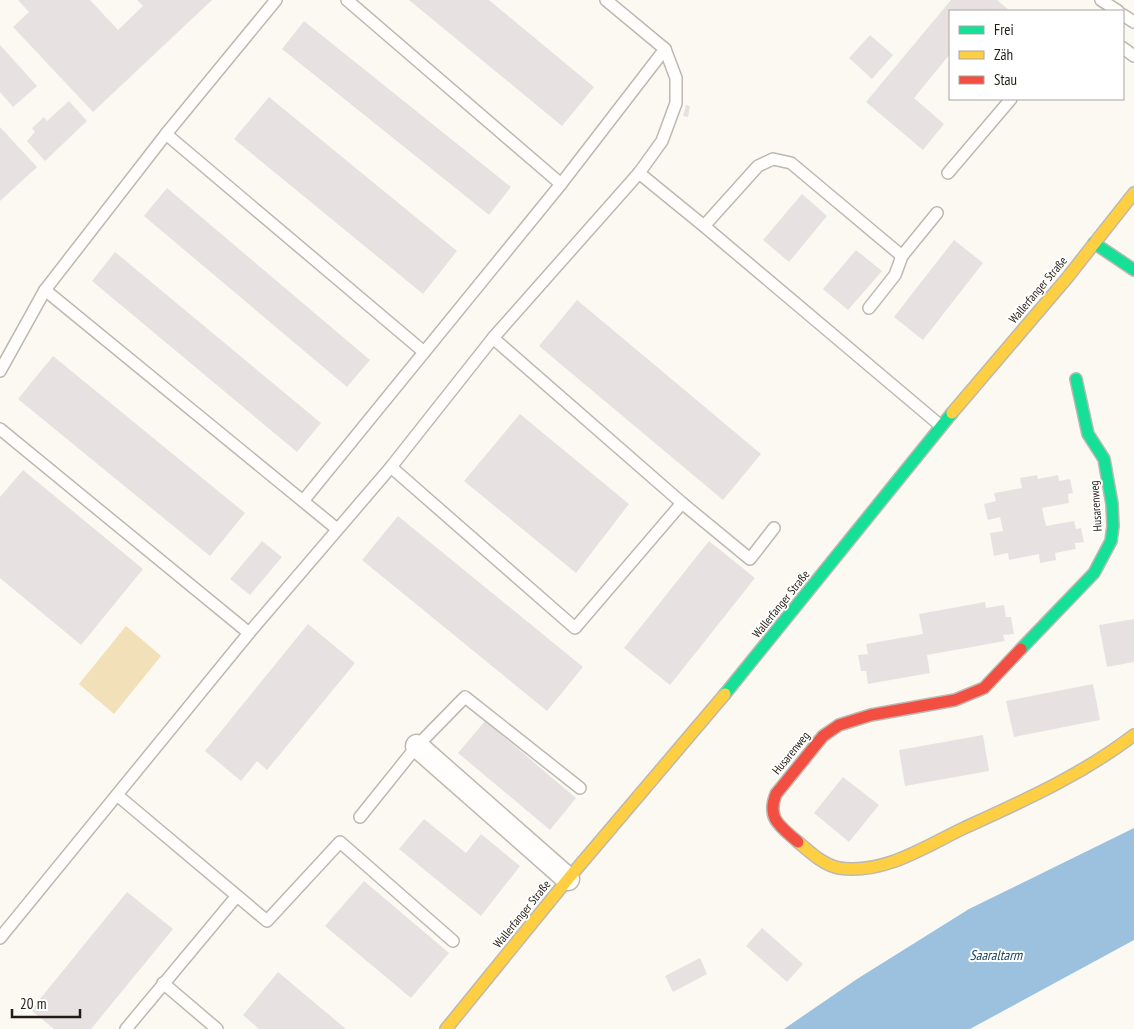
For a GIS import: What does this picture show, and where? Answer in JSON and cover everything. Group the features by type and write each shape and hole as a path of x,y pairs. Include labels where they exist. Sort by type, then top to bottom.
{"street":[{"name":"Wallerfanger Straße","path":"446,1029 568,879 755,659 941,426 1134,193"},
{"path":"1118,213 1129,222"},
{"path":"1094,243 1134,270"},
{"name":"Husarenweg","path":"1076,379 1088,434 1104,459 1112,504 1113,526 1110,541 1107,551 1094,573 984,688 956,700 855,719 839,725 828,732 812,748 776,794 772,801 771,811 773,817 786,832 808,850 833,866 848,868 881,865 1032,797 1098,762 1134,735"},
{"path":"417,746 568,879"}],"lane":[{"path":"0,371 45,290 166,134 276,0"},
{"path":"347,0 561,184"},
{"path":"0,938 250,633 390,467 493,338 639,173 662,141 676,102 676,78 665,49 606,0"},
{"path":"1101,0 1116,10"},
{"path":"303,501 561,184 665,49"},
{"path":"948,173 1009,100"},
{"path":"166,134 424,352"},
{"path":"704,226 758,166 773,159 791,164 902,256"},
{"path":"639,173 941,426"},
{"path":"869,308 895,275 902,256 938,213"},
{"path":"45,290 338,529"},
{"path":"493,338 750,559 774,528"},
{"path":"0,429 250,633"},
{"path":"390,467 575,628 682,502"},
{"path":"460,1029 858,539 859,528"},
{"path":"360,817 417,746 465,696 580,788"},
{"path":"117,795 236,897 267,921 340,842 453,941"},
{"path":"126,1029 236,897"},
{"path":"163,983 217,1029"}],"shaded area":[{"path":"126,626 161,656 114,714 79,684"}],"water":[{"name":"Saaraltarm","path":"1134,828 1134,940 970,1029 784,1029 857,979 969,909"}],"building":[{"path":"18,0 90,0 118,30 143,6 137,0 212,0 93,112 13,27 29,12"},
{"path":"409,0 489,0 594,87 562,126"},
{"path":"951,0 997,0 1009,10 949,10 949,55 914,98 944,124 923,150 866,102"},
{"path":"304,21 511,187 489,215 282,49"},
{"path":"870,35 893,55 872,79 849,58"},
{"path":"0,45 37,86 13,107 0,92"},
{"path":"269,97 457,251 423,294 234,139"},
{"path":"69,101 87,121 45,161 27,141 35,132 32,128 44,117 47,121"},
{"path":"686,105 690,106 688,117 683,116"},
{"path":"0,127 37,167 0,201"},
{"path":"167,188 370,360 347,387 144,216"},
{"path":"802,194 827,216 789,262 763,240"},
{"path":"954,240 983,263 923,340 894,317"},
{"path":"856,250 882,271 848,310 823,289"},
{"path":"115,252 321,423 297,452 92,281"},
{"path":"577,300 761,454 723,500 539,346"},
{"path":"53,356 245,513 210,556 18,399"},
{"path":"520,414 629,504 576,573 464,481"},
{"path":"23,470 143,569 81,645 0,578 0,497"},
{"path":"1037,475 1038,479 1058,475 1059,481 1070,479 1073,493 1068,494 1069,503 1042,508 1046,526 1074,521 1076,529 1081,528 1084,542 1075,543 1076,549 1055,553 1056,560 1040,563 1039,554 1009,560 1008,553 994,556 990,533 1003,531 1000,517 988,520 984,504 996,501 994,493 1022,488 1020,478"},
{"path":"398,516 583,667 547,711 362,560"},
{"path":"262,541 282,557 250,595 230,579"},
{"path":"709,541 755,578 670,685 624,648"},
{"path":"985,602 986,608 1004,605 1006,617 1011,617 1014,634 1003,635 1005,641 927,655 930,673 868,684 866,671 861,671 858,655 868,654 866,644 923,634 919,614"},
{"path":"1134,619 1134,662 1107,667 1099,625"},
{"path":"308,624 355,663 267,770 257,761 241,781 205,751"},
{"path":"1093,684 1100,720 1014,737 1006,701"},
{"path":"485,721 576,798 550,830 458,753"},
{"path":"983,735 989,771 905,786 899,750"},
{"path":"843,777 879,805 849,842 814,813"},
{"path":"424,819 466,853 481,834 520,866 481,916 399,849"},
{"path":"364,881 449,953 411,998 325,926"},
{"path":"127,892 173,929 91,1029 54,1029 31,1010"},
{"path":"762,928 803,964 787,982 746,946"},
{"path":"700,958 707,974 673,992 665,976"},
{"path":"278,972 346,1029 259,1029 243,1015"}],"traffic: fast":[{"path":"1094,243 1134,270"},
{"path":"1021,649 1094,573 1111,541 1113,526 1112,504 1104,459 1088,434 1076,379"},
{"path":"725,694 952,413"}],"traffic: slow":[{"path":"952,413 1067,278 1134,193"},
{"path":"446,1029 568,879 725,694"},
{"path":"798,842 822,861 839,868 856,869 888,863 920,850 1052,786 1114,750 1134,735"}],"traffic: jam":[{"path":"798,842 777,822 774,816 773,803 776,794 823,736 839,725 871,715 955,700 984,688 1021,649"}]}
